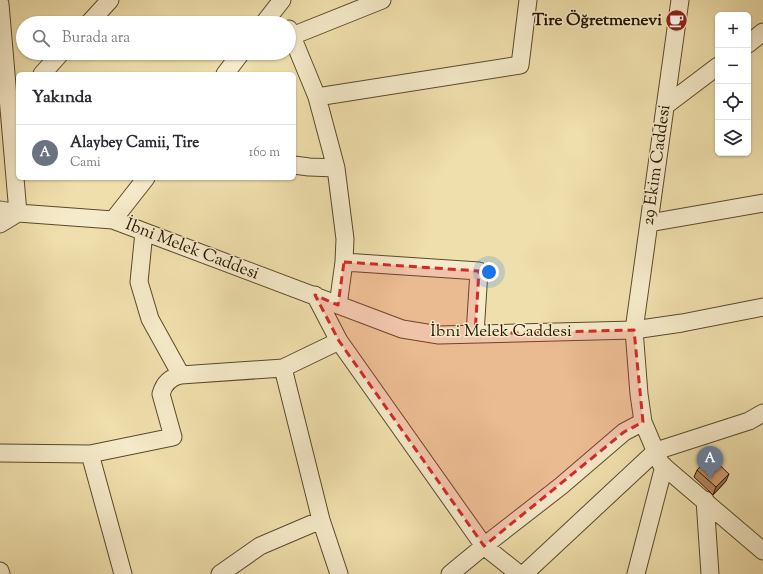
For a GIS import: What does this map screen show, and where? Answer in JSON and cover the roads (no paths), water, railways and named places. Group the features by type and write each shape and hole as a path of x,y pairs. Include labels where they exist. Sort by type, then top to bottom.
{"street":[{"path":"95,16 110,0"},
{"path":"296,27 382,0"},
{"path":"317,97 520,65 528,0"},
{"name":"29 Ekim Caddesi","path":"664,466 643,422 639,394 634,330 680,0"},
{"path":"279,2 284,16"},
{"path":"269,16 279,2"},
{"path":"0,4 3,84 13,105 16,170"},
{"path":"751,42 763,32"},
{"path":"296,46 317,97 336,168 345,239 344,262 338,304"},
{"path":"44,72 55,60"},
{"path":"227,72 236,60"},
{"path":"665,106 715,68"},
{"path":"296,165 336,168"},
{"path":"0,224 18,213 16,180"},
{"path":"113,220 144,180"},
{"path":"649,223 763,203"},
{"name":"İbni Melek Caddesi","path":"0,210 18,213 113,220 402,329 439,335 634,330 682,323 763,307"},
{"path":"144,232 139,282 150,319 181,376"},
{"path":"344,262 479,271 475,334"},
{"path":"315,295 339,341 484,546 519,574"},
{"path":"0,453 90,454 173,437 161,394 162,389 168,381 176,376 283,368 339,341"},
{"path":"283,368 321,520 339,574"},
{"path":"524,574 656,451 748,421 763,413"},
{"path":"450,574 561,486 624,432 643,422"},
{"path":"90,454 123,574"},
{"path":"636,574 664,466 763,550"},
{"path":"705,500 710,574"},
{"path":"220,574 260,546 321,520"}],"place":[{"name":"Tire Öğretmenevi","path":"677,21"},
{"name":"Alaybey Camii, Tire","path":"710,479"}]}
